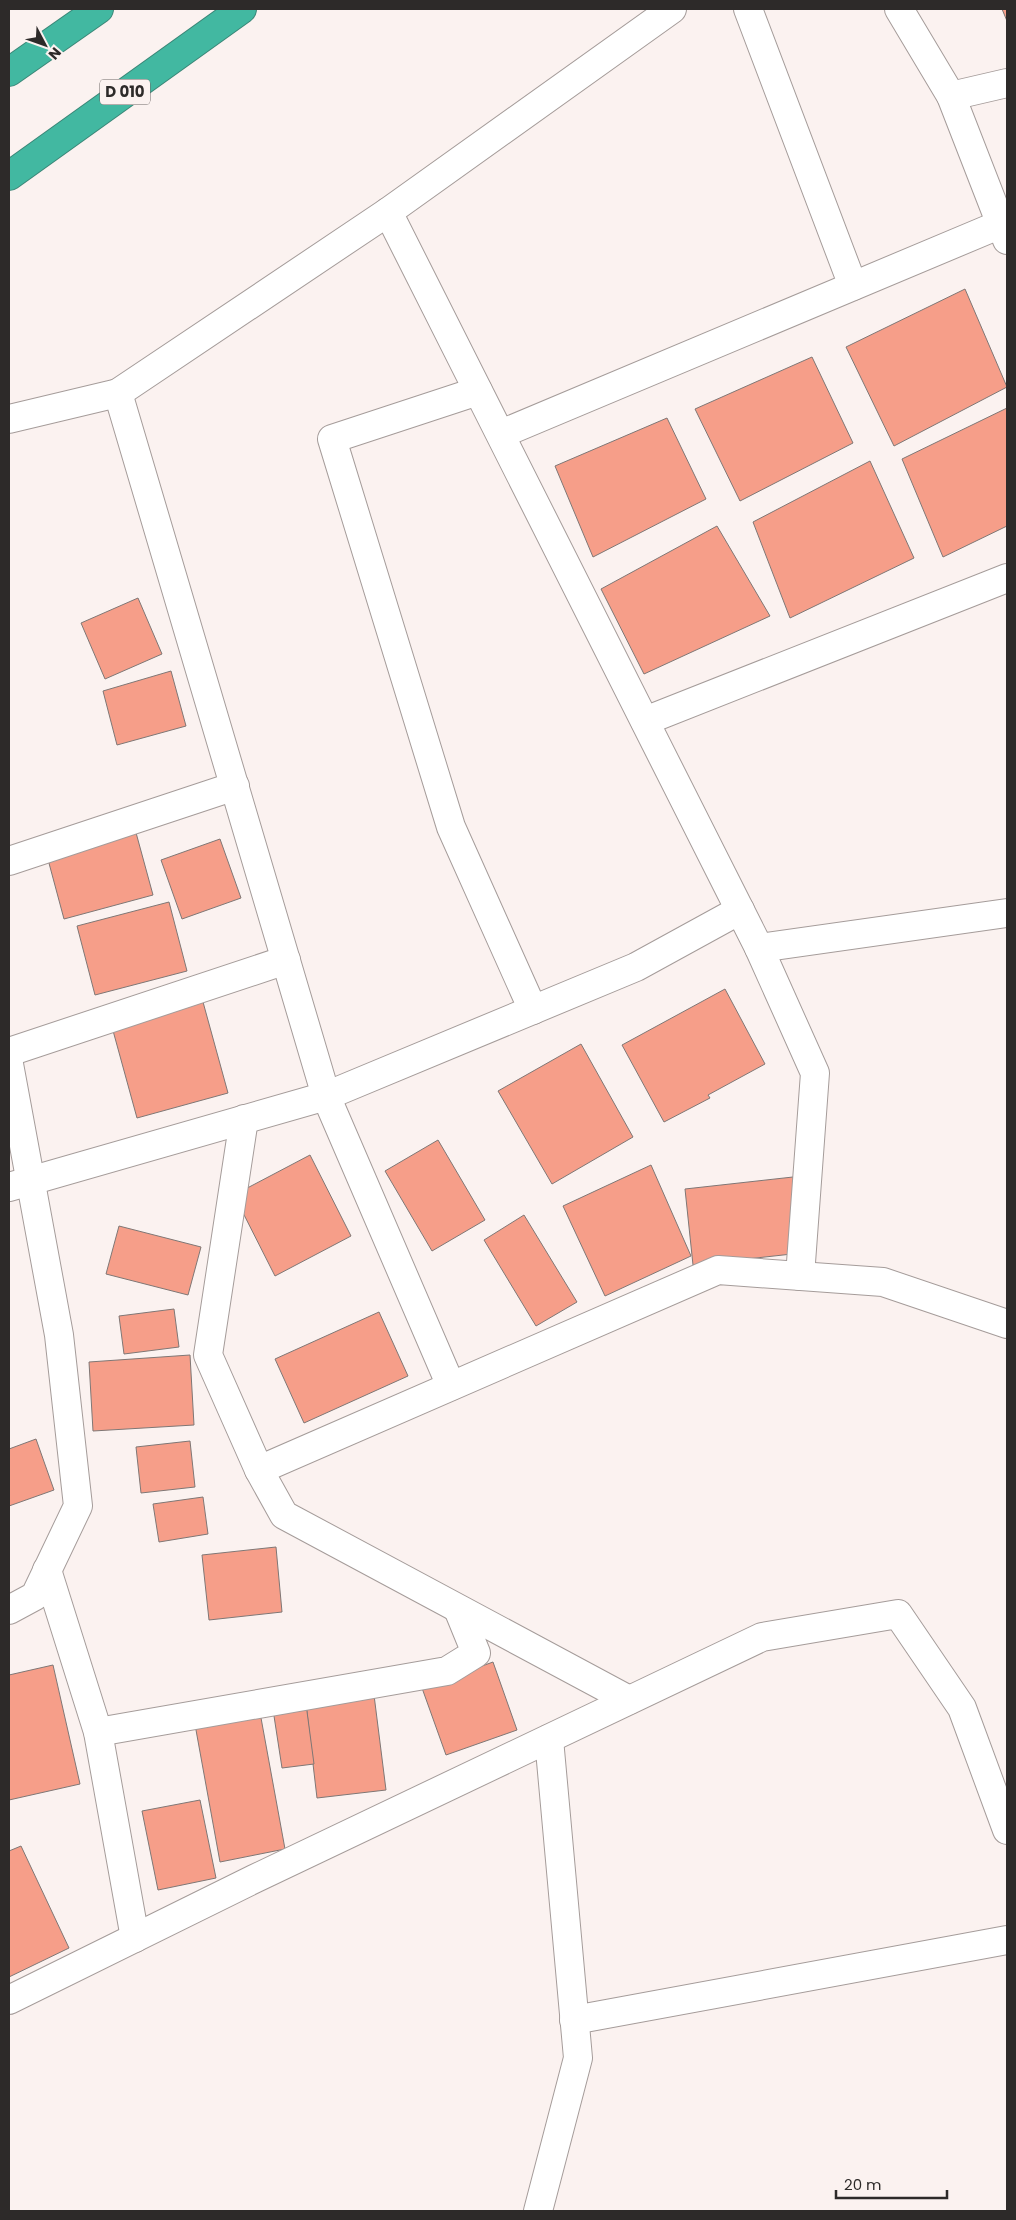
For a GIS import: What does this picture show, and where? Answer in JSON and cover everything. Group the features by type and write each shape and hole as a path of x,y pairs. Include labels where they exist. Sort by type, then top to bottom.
{"highway":[{"path":"9,72 99,9"},
{"name":"D 010","path":"9,176 242,9"}],"street":[{"path":"9,418 118,393 388,212 672,9"},
{"path":"748,9 853,286"},
{"path":"501,434 853,286 1004,232 951,96 900,9"},
{"path":"951,96 1007,83"},
{"path":"388,212 759,948 814,1073 800,1276"},
{"path":"478,391 332,440 451,827 533,1010"},
{"path":"118,393 326,1096 451,1386"},
{"path":"645,720 1007,578"},
{"path":"9,861 235,786"},
{"path":"20,1183 326,1096 636,967 740,910"},
{"path":"759,948 1007,913"},
{"path":"9,1052 286,960"},
{"path":"9,1064 20,1183 59,1335 78,1506 34,1596 9,1610"},
{"path":"244,1119 208,1355 259,1470 284,1515 629,1700"},
{"path":"259,1470 718,1270 883,1282 1007,1324"},
{"path":"48,1570 98,1732 135,1938"},
{"path":"98,1732 448,1671 476,1653 458,1609"},
{"path":"9,2000 762,1637 898,1614 962,1708 1007,1830"},
{"path":"538,2211 578,2058 549,1739"},
{"path":"574,2020 1007,1940"}],"building":[{"path":"1002,9 1007,9 1007,21"},
{"path":"965,289 1007,387 894,446 846,347"},
{"path":"812,357 853,443 740,501 695,409"},
{"path":"1007,408 1007,526 943,557 902,459"},
{"path":"667,418 706,499 593,557 555,466"},
{"path":"870,461 914,558 790,618 753,522"},
{"path":"717,526 770,616 644,674 601,589"},
{"path":"138,598 162,654 105,679 81,623"},
{"path":"171,671 186,726 117,745 103,691"},
{"path":"135,829 153,895 64,919 46,852"},
{"path":"220,839 241,898 182,919 161,860"},
{"path":"169,902 187,971 95,995 77,926"},
{"path":"725,989 765,1064 708,1095 710,1098 664,1122 622,1045"},
{"path":"203,1002 228,1093 137,1118 112,1027"},
{"path":"581,1044 633,1137 552,1184 498,1091"},
{"path":"438,1140 485,1220 432,1251 385,1171"},
{"path":"310,1155 351,1236 275,1276 234,1195"},
{"path":"651,1165 691,1256 605,1296 563,1206"},
{"path":"793,1177 801,1253 693,1265 685,1189"},
{"path":"524,1215 577,1302 536,1326 484,1240"},
{"path":"119,1226 201,1247 188,1295 106,1274"},
{"path":"174,1309 179,1347 124,1354 119,1316"},
{"path":"379,1312 408,1376 304,1423 275,1359"},
{"path":"190,1355 194,1425 93,1431 89,1362"},
{"path":"36,1439 54,1490 9,1506 9,1449"},
{"path":"190,1441 195,1487 141,1493 136,1447"},
{"path":"203,1497 208,1534 159,1542 153,1504"},
{"path":"276,1547 282,1612 209,1620 202,1555"},
{"path":"493,1662 517,1730 446,1755 422,1688"},
{"path":"53,1665 80,1784 9,1800 9,1675"},
{"path":"374,1695 386,1790 317,1798 306,1704"},
{"path":"272,1703 306,1704 314,1764 282,1768"},
{"path":"259,1707 285,1849 220,1862 194,1719"},
{"path":"200,1800 216,1878 158,1890 142,1811"},
{"path":"21,1846 69,1948 9,1977 9,1851"}]}
